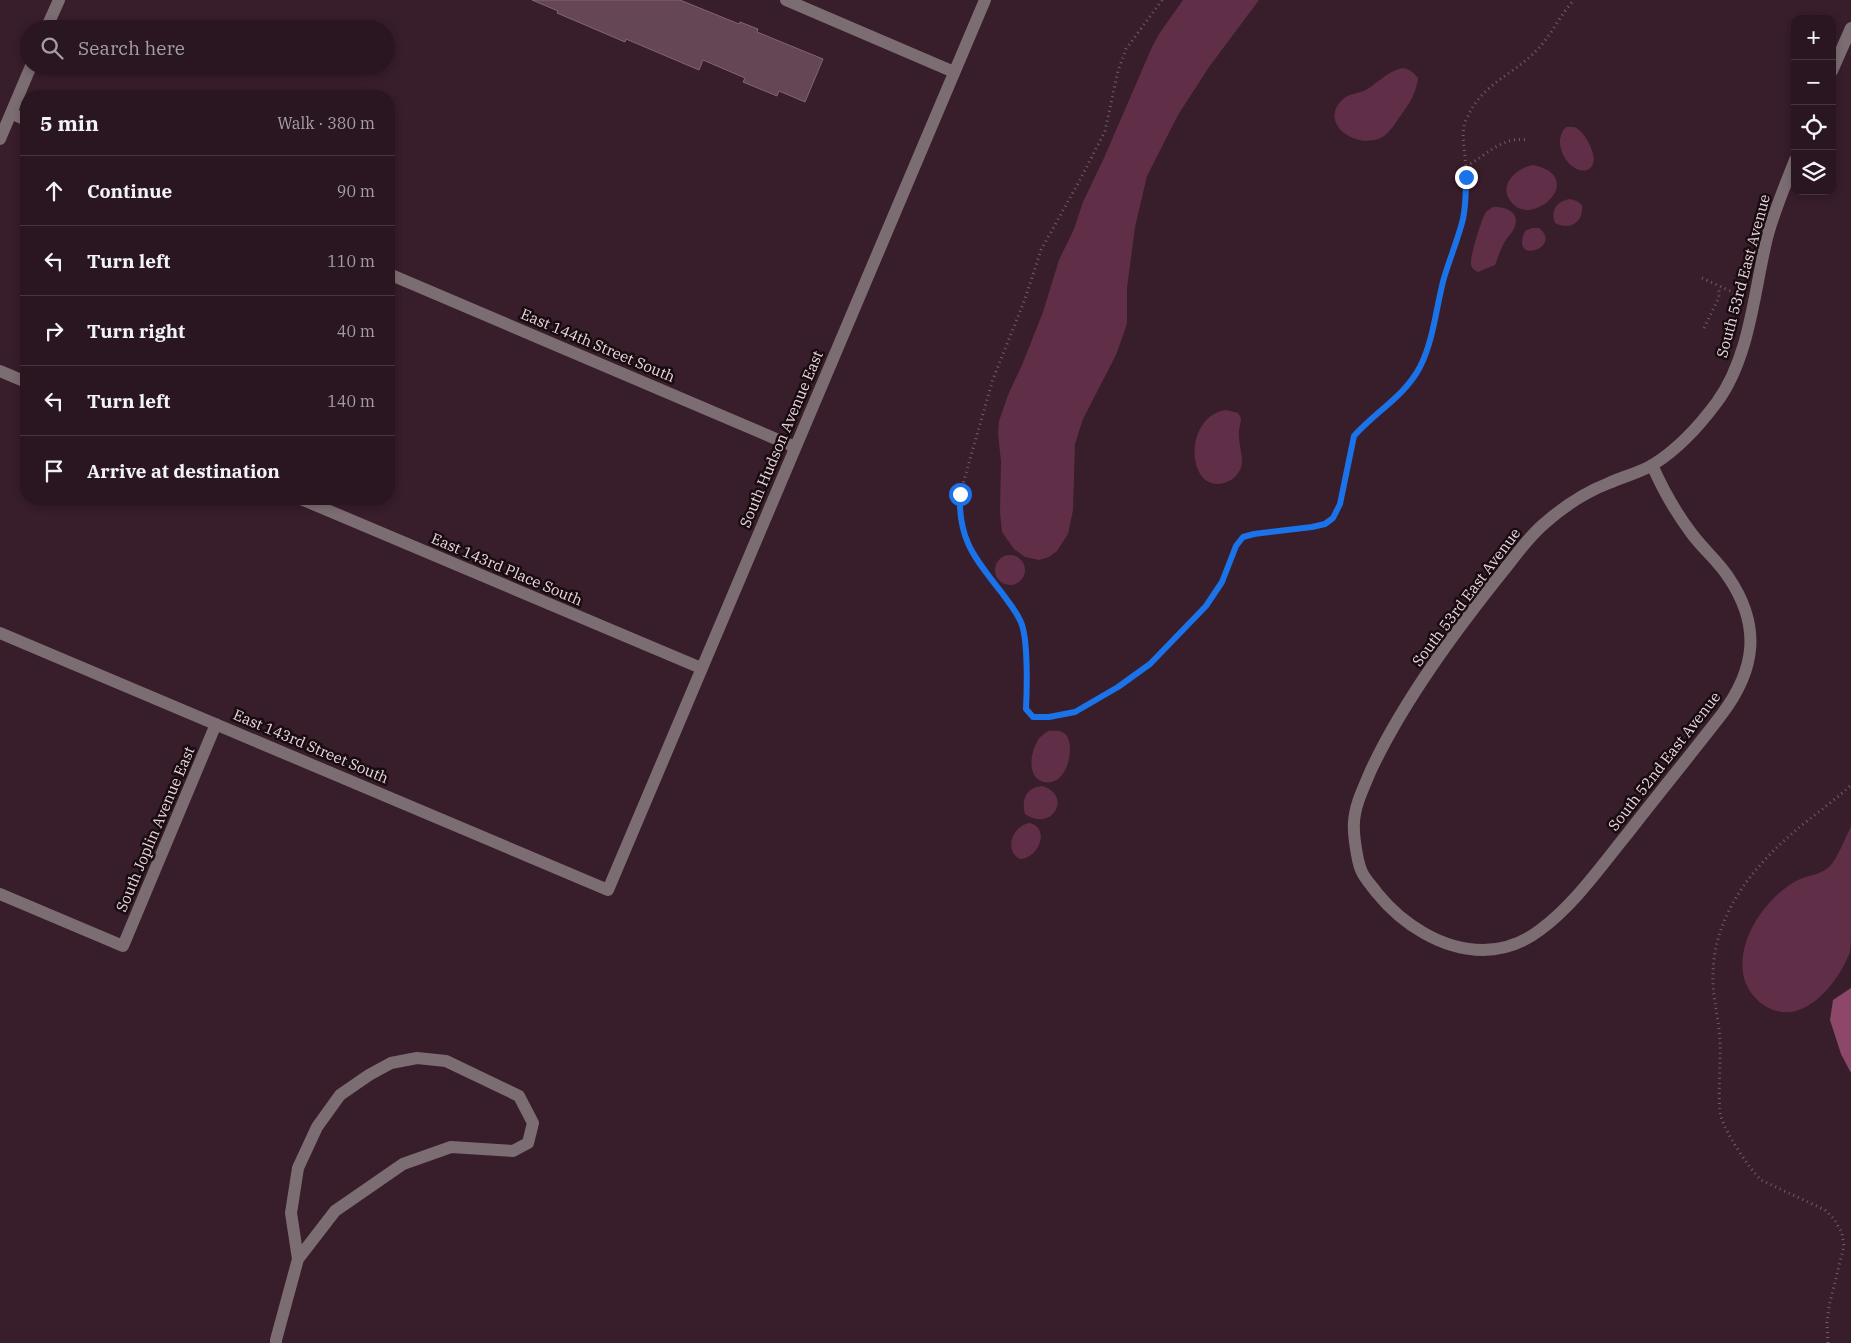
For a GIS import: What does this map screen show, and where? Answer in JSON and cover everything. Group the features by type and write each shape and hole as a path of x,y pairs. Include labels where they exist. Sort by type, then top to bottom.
{"street":[{"path":"50,20 58,0"},
{"path":"786,0 954,72"},
{"name":"South Hudson Avenue East","path":"608,890 985,0"},
{"path":"1836,67 1845,57 1851,28"},
{"path":"21,90 27,75"},
{"path":"0,138 20,92"},
{"path":"11,113 20,117"},
{"name":"South 53rd East Avenue","path":"1404,919 1385,902 1361,870 1354,824 1357,804 1365,784 1394,727 1441,654 1482,598 1543,524 1577,500 1600,487 1652,465 1674,449 1709,413 1730,381 1740,355 1768,235 1791,171"},
{"name":"East 144th Street South","path":"395,277 795,447"},
{"path":"0,371 20,379"},
{"name":"South 52nd East Avenue","path":"1404,919 1439,941 1461,948 1479,950 1500,949 1518,943 1538,932 1563,910 1585,886 1734,698 1742,683 1749,662 1751,644 1750,625 1747,614 1740,596 1728,576 1693,536 1675,511 1652,465"},
{"name":"East 143rd Place South","path":"315,505 701,668"},
{"name":"East 143rd Street South","path":"0,632 608,890"},
{"name":"South Joplin Avenue East","path":"0,894 123,946 216,724"},
{"path":"276,1343 298,1259 334,1211 403,1164 451,1147 513,1151 528,1143 533,1123 519,1096 446,1061 417,1058 391,1063 369,1075 340,1096 318,1128 298,1168 291,1213 298,1259"}],"path":[{"path":"1162,0 1126,49 1118,71 1105,131 1082,178 1041,250 1025,298 993,379 960,494 962,528 970,548 1022,624 1026,709 1033,717 1049,717 1075,712 1118,687 1150,664 1206,606 1217,589 1232,559 1236,546 1243,537 1325,524 1336,514 1354,436 1392,403 1407,385 1420,367 1428,345 1444,279 1463,220 1466,201 1464,125 1480,96 1498,80 1535,53 1574,0"},
{"path":"1466,166 1506,141 1517,138 1526,140"},
{"path":"1702,278 1738,296 1754,300"},
{"path":"1704,328 1718,297 1719,287"},
{"path":"1828,1343 1827,1323 1844,1246 1842,1233 1834,1218 1825,1210 1762,1180 1754,1172 1730,1135 1721,1115 1720,1035 1714,1000 1713,974 1715,946 1720,927 1745,883 1785,840 1851,785"}],"shaded area":[{"path":"1183,0 1259,0 1209,67 1178,115 1147,176 1135,227 1127,288 1127,323 1116,355 1083,419 1075,444 1073,510 1068,534 1057,551 1049,557 1039,560 1025,557 1014,549 1002,532 999,421 1043,312 1059,260 1074,229 1083,202 1152,47"},
{"path":"1402,68 1415,74 1418,78 1417,83 1410,102 1389,132 1374,140 1364,141 1354,138 1338,127 1335,118 1336,109 1342,100 1366,90 1387,75"},
{"path":"1566,127 1578,129 1587,140 1594,160 1593,165 1589,169 1576,169 1565,158 1560,142 1561,134"},
{"path":"1533,165 1549,171 1556,179 1556,188 1552,197 1544,205 1533,209 1523,209 1513,204 1508,198 1507,185 1514,174"},
{"path":"1570,199 1582,205 1581,216 1571,225 1566,226 1555,223 1554,210 1558,204"},
{"path":"1493,207 1502,207 1510,210 1515,217 1515,226 1505,241 1495,265 1478,272 1472,266 1472,253 1484,215"},
{"path":"1539,228 1545,235 1545,242 1541,247 1529,251 1524,248 1522,242 1525,231"},
{"path":"1226,410 1238,413 1241,418 1239,441 1242,464 1238,473 1230,481 1211,483 1202,477 1197,466 1196,438 1202,425 1212,415"},
{"path":"1010,555 1021,559 1025,570 1021,581 1010,585 999,581 995,570 999,559"},
{"path":"1048,731 1064,733 1070,745 1070,754 1064,772 1059,778 1052,782 1044,782 1039,780 1032,771 1032,759 1037,742"},
{"path":"1042,786 1051,791 1056,797 1058,804 1051,816 1044,819 1035,819 1025,814 1024,799 1032,789"},
{"path":"1030,823 1040,831 1040,843 1032,854 1020,859 1012,850 1012,838 1019,828"},
{"path":"1851,827 1851,929 1850,952 1846,961 1827,989 1810,1004 1791,1012 1782,1012 1766,1007 1753,996 1743,973 1744,952 1754,924 1764,909 1783,890 1798,880 1826,870 1833,863"},
{"path":"1851,988 1851,1073 1841,1054 1830,1020 1833,1000"}],"building":[{"path":"532,0 680,0 739,24 740,22 758,29 757,32 823,59 805,102 779,91 777,96 743,82 745,78 703,60 699,70 626,39 625,42 557,13 558,11"}],"route":[{"path":"960,494 960,514 967,543 1022,624 1026,709 1029,713 1033,717 1062,716 1075,712 1118,687 1150,664 1206,606 1222,582 1236,546 1243,537 1325,524 1336,514 1340,504 1354,436 1392,403 1420,367 1428,345 1444,279 1463,220 1466,201 1466,177"}]}
